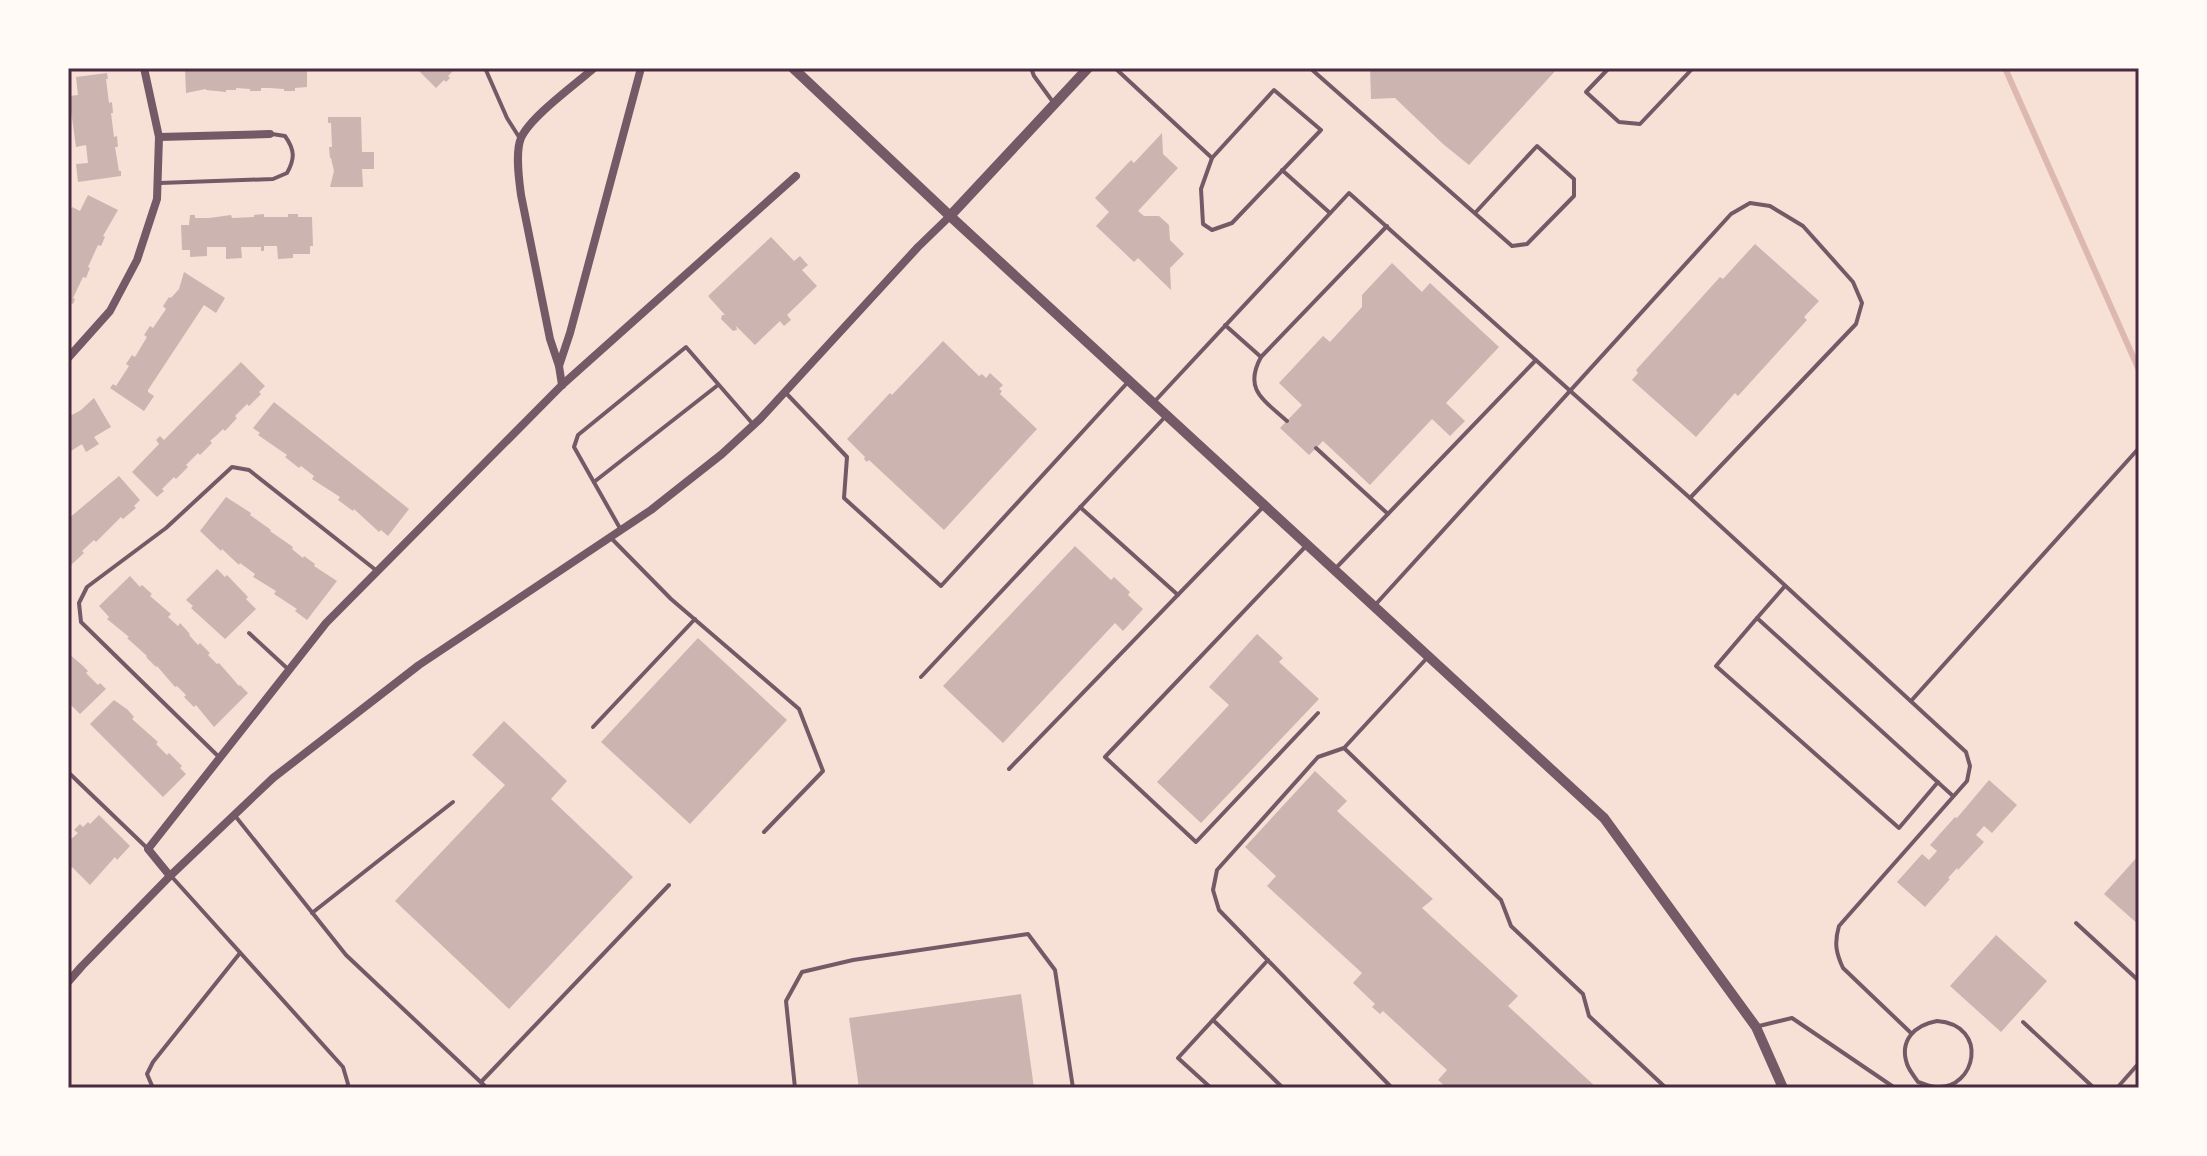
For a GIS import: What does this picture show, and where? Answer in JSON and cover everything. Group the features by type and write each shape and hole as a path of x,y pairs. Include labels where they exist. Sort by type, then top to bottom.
{"street":[{"path":"68,358 110,311 137,260 157,199 159,137 144,68"},
{"path":"562,385 521,195 521,139 535,120 594,68"},
{"path":"559,366 641,68"},
{"path":"793,68 1604,818 1756,1027 1783,1088"},
{"path":"68,982 170,876 273,778 419,665 651,510 753,425 1088,68"},
{"path":"159,137 270,134"},
{"path":"170,876 148,849 326,623 562,385 796,176"}],"lane":[{"path":"485,68 507,118 521,139"},
{"path":"1031,68 1054,104"},
{"path":"1115,68 1212,158"},
{"path":"1310,68 1512,246 1527,244 1574,196 1574,179 1537,146 1475,213"},
{"path":"1609,68 1586,92 1619,122 1640,124 1693,68"},
{"path":"1274,90 1321,130 1232,223 1212,230 1203,224 1201,189 1212,158 1274,90"},
{"path":"157,183 273,179 287,173 293,162 293,147 285,136 270,134"},
{"path":"1282,170 1330,213"},
{"path":"1153,402 1349,193 1690,498 1966,752 1970,766 1967,781 1839,926 1835,940 1843,968 1911,1033"},
{"path":"1374,606 1731,214 1750,203 1770,206 1803,226 1853,282 1862,303 1856,324 1690,498"},
{"path":"1287,421 1263,400 1255,387 1253,372 1261,357 1387,226"},
{"path":"1225,325 1261,357"},
{"path":"621,530 574,447 578,435 686,347 753,425"},
{"path":"1335,570 1536,360"},
{"path":"785,392 847,457 844,498 941,586 1129,381"},
{"path":"594,482 718,385"},
{"path":"921,677 1167,415"},
{"path":"1316,448 1388,514"},
{"path":"1911,701 2139,448"},
{"path":"220,758 81,622 79,603 87,587 166,528 232,467 249,470 377,571"},
{"path":"1009,769 1265,505"},
{"path":"1080,507 1178,595"},
{"path":"610,538 671,599 799,709 823,771 764,832"},
{"path":"1308,545 1105,757 1196,842 1318,713"},
{"path":"1785,586 1716,666 1899,828 1938,782"},
{"path":"1757,618 1953,796"},
{"path":"593,727 695,619"},
{"path":"249,633 289,670"},
{"path":"1392,1088 1219,910 1213,890 1217,870 1318,757 1344,748 1429,656"},
{"path":"1344,748 1501,900 1511,926 1583,994 1589,1016 1666,1088"},
{"path":"68,772 148,849"},
{"path":"312,913 453,802"},
{"path":"234,815 346,955 487,1088"},
{"path":"170,876 343,1067 347,1088"},
{"path":"481,1082 669,885"},
{"path":"2076,923 2139,981"},
{"path":"795,1088 786,1001 802,972 853,960 1028,934 1055,970 1073,1088"},
{"path":"153,1088 147,1074 153,1062 240,953"},
{"path":"1211,1088 1178,1058 1268,960"},
{"path":"1756,1027 1792,1018 1895,1088"},
{"path":"1213,1020 1283,1088"},
{"path":"1937,1021 1952,1022 1963,1030 1970,1041 1972,1057 1966,1073 1952,1085 1936,1087 1918,1082 1907,1064 1906,1049 1911,1033 1923,1024 1937,1021"},
{"path":"2023,1022 2094,1088"},
{"path":"2117,1088 2139,1063"},
{"path":"1913,1088 1918,1082"}],"building":[{"path":"185,68 307,68 307,87 295,88 295,91 236,88 226,92 206,89 186,93"},
{"path":"416,68 456,68 446,82 444,80 436,88"},
{"path":"1370,68 1558,68 1469,165 1395,98 1371,99"},
{"path":"107,73 121,176 78,182 76,164 88,163 86,145 76,147 69,96 78,95 76,77"},
{"path":"328,117 361,117 362,152 374,152 374,169 362,169 363,187 330,187 334,171 330,158 331,123 328,123"},
{"path":"1162,133 1163,154 1178,168 1138,211 1144,216 1159,216 1169,225 1170,240 1184,254 1170,268 1171,290 1138,258 1134,262 1096,226 1109,212 1095,198"},
{"path":"88,195 118,210 103,236 101,246 98,245 73,304 68,302 68,216 72,207 80,211"},
{"path":"264,214 264,217 298,214 298,217 312,217 313,246 310,246 310,254 293,254 293,258 278,259 277,246 264,246 264,251 261,247 241,247 242,258 226,259 226,247 207,247 207,256 190,257 190,250 182,250 181,225 189,225 190,215 209,218 231,215 232,218"},
{"path":"771,237 794,261 800,256 808,265 802,270 817,286 787,315 791,320 784,326 780,321 755,345 736,326 737,330 733,331 721,319 725,315 708,296"},
{"path":"1755,244 1819,301 1804,317 1807,320 1696,437 1632,380 1638,373 1636,370 1720,277 1723,279"},
{"path":"1392,263 1422,292 1430,283 1499,347 1446,403 1465,421 1450,436 1432,419 1370,485 1323,441 1309,455 1280,428 1302,405 1279,383 1323,336 1330,342 1362,307 1362,295"},
{"path":"184,272 225,298 216,313 204,305 148,390 154,396 144,411 110,388 113,384 116,386 129,366 126,364 132,355 135,357 147,337 144,335 166,309 163,306 169,297 179,289"},
{"path":"943,341 979,376 982,374 986,378 990,373 1003,385 999,389 1002,391 1000,394 1037,429 944,530 869,460 867,462 847,439"},
{"path":"241,362 265,386 259,392 261,394 249,406 247,404 225,431 223,429 210,441 212,443 200,455 198,453 157,497 132,472 159,444 156,440 160,436 164,440"},
{"path":"94,398 111,427 94,437 99,444 86,452 82,444 68,453 68,414 70,416 81,410"},
{"path":"274,402 409,509 388,536 258,435 260,433 253,428"},
{"path":"119,476 140,500 134,506 136,508 123,519 121,517 96,542 94,540 71,565 68,562 68,519"},
{"path":"226,497 337,581 307,620 295,611 297,609 274,594 276,591 253,577 255,574 221,551 200,531"},
{"path":"1075,546 1111,580 1114,577 1143,609 1123,631 1115,623 1003,743 943,686"},
{"path":"217,569 225,577 227,575 256,609 225,639 186,600"},
{"path":"130,576 152,594 150,596 171,614 168,617 178,626 180,623 198,645 200,643 210,653 208,655 248,693 214,727 129,637 107,619 109,617 99,606"},
{"path":"1257,634 1283,658 1279,662 1319,699 1201,823 1157,782 1229,705 1209,687"},
{"path":"698,638 787,720 690,824 601,742"},
{"path":"68,653 98,685 100,683 106,689 80,714 68,702"},
{"path":"114,700 128,710 134,717 132,719 158,742 156,744 182,766 180,768 186,774 163,797 90,724"},
{"path":"504,721 567,781 551,799 633,877 509,1009 395,901 505,785 472,755"},
{"path":"1315,771 1347,801 1337,811 1433,899 1422,908 1518,996 1508,1006 1597,1088 1447,1088 1438,1080 1447,1070 1383,1011 1380,1014 1372,1007 1375,1004 1353,983 1362,973 1267,886 1276,876 1245,847"},
{"path":"1989,780 2017,805 1992,833 1984,826 1976,835 1984,842 1957,868 1925,907 1897,882 1922,854 1929,860 1937,851 1930,845"},
{"path":"99,815 130,846 117,860 115,857 90,885 72,867 68,871 68,838 70,840 78,833 74,830 80,824 83,827 88,822 90,824"},
{"path":"2139,855 2139,925 2104,894"},
{"path":"1996,935 2047,981 2001,1032 1950,986"},
{"path":"1021,994 1034,1088 859,1088 849,1018"}],"waterway":[{"path":"2005,68 2139,370"}]}
